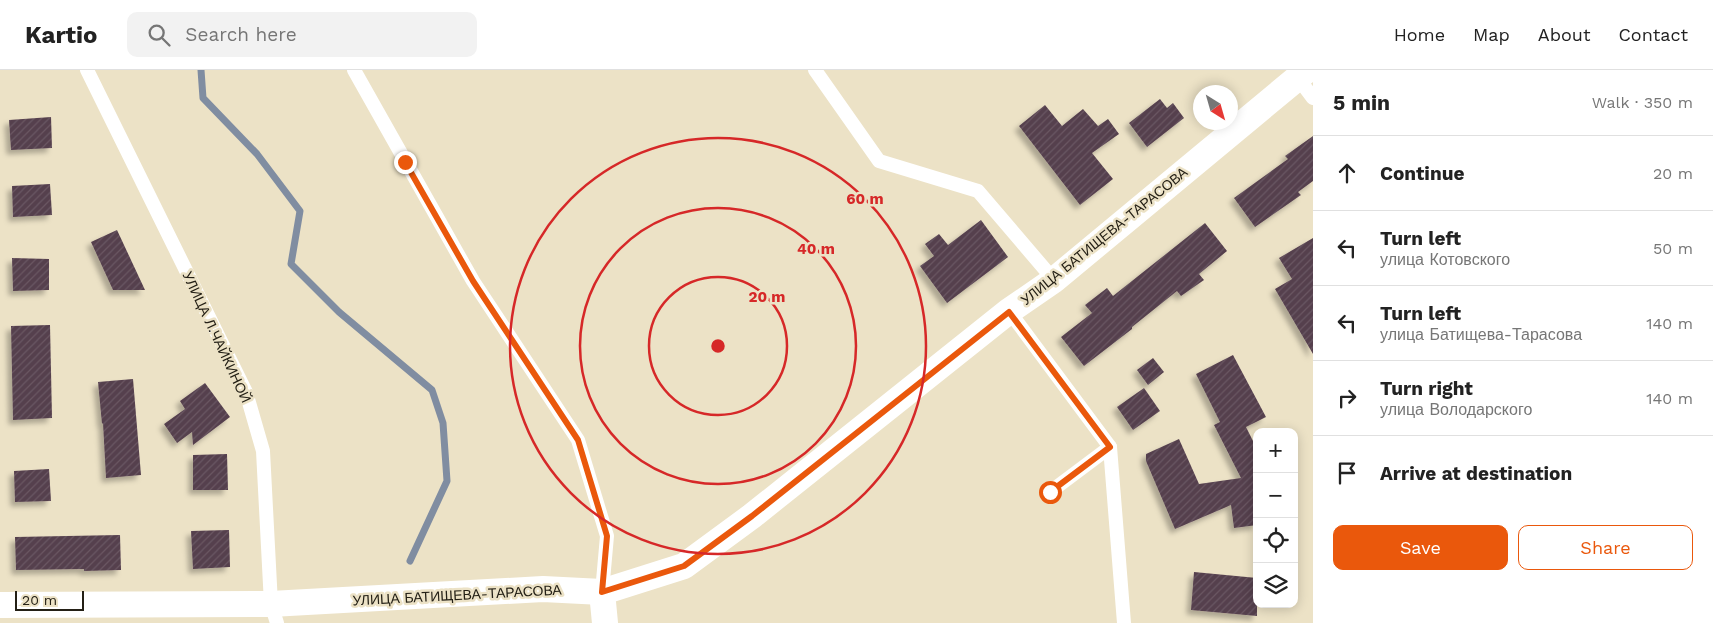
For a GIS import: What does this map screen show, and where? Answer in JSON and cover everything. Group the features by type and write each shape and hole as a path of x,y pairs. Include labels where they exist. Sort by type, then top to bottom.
{"street":[{"name":"УЛИЦА БАТИЩЕВА-ТАРАСОВА","path":"0,605 274,614 544,589 602,592 684,566 752,516 1009,312 1054,280 1302,79"},
{"path":"602,592 605,623"}],"lane":[{"name":"УЛИЦА Л.ЧАЙКИНОЙ","path":"86,70 246,392 263,450 274,614"},
{"path":"354,70 473,281 578,440 607,536 602,592"},
{"path":"815,70 879,161 978,191 1054,280"},
{"path":"1009,312 1110,447 1124,623"},
{"path":"1050,492 1110,447"}],"building":[{"path":"1160,99 1167,108 1173,103 1184,118 1147,147 1129,123"},
{"path":"1045,105 1062,126 1083,109 1098,126 1108,119 1119,134 1092,153 1113,179 1080,205 1019,126"},
{"path":"51,117 52,148 11,150 9,120"},
{"path":"1313,136 1313,181 1298,192 1301,195 1255,227 1234,198 1288,159 1285,156"},
{"path":"50,184 52,215 13,217 12,186"},
{"path":"981,220 1008,257 947,303 920,266 934,256 925,244 939,234 948,245"},
{"path":"1205,223 1227,251 1199,274 1204,280 1181,296 1177,291 1084,366 1061,337 1092,313 1085,305 1107,288 1113,296"},
{"path":"117,230 145,290 113,290 91,242"},
{"path":"1313,238 1313,354 1275,289 1292,279 1279,258"},
{"path":"12,258 49,259 49,290 13,291"},
{"path":"50,325 52,418 13,420 11,326"},
{"path":"1233,355 1266,417 1246,427 1253,441 1253,526 1234,528 1231,505 1175,529 1146,461 1146,454 1179,439 1199,484 1241,478 1214,425 1220,422 1196,374"},
{"path":"1153,358 1164,372 1148,385 1137,370"},
{"path":"133,379 141,475 106,478 103,423 98,382"},
{"path":"205,383 230,417 193,445 192,432 177,443 164,424 185,409 180,401"},
{"path":"1144,388 1160,411 1133,430 1117,407"},
{"path":"227,454 228,490 193,490 193,455"},
{"path":"49,469 51,501 15,502 14,471"},
{"path":"229,530 230,567 193,569 191,531"},
{"path":"120,535 121,570 16,570 15,537"},
{"path":"1194,572 1253,578 1253,608 1257,608 1257,616 1191,610"}],"waterway":[{"path":"201,70 203,98 257,154 300,211 291,264 339,312 432,390 443,423 447,481 410,561"}],"route":[{"path":"405,162 473,281 578,440 607,536 602,592 684,566 752,516 1009,312 1110,447 1050,492"}]}
